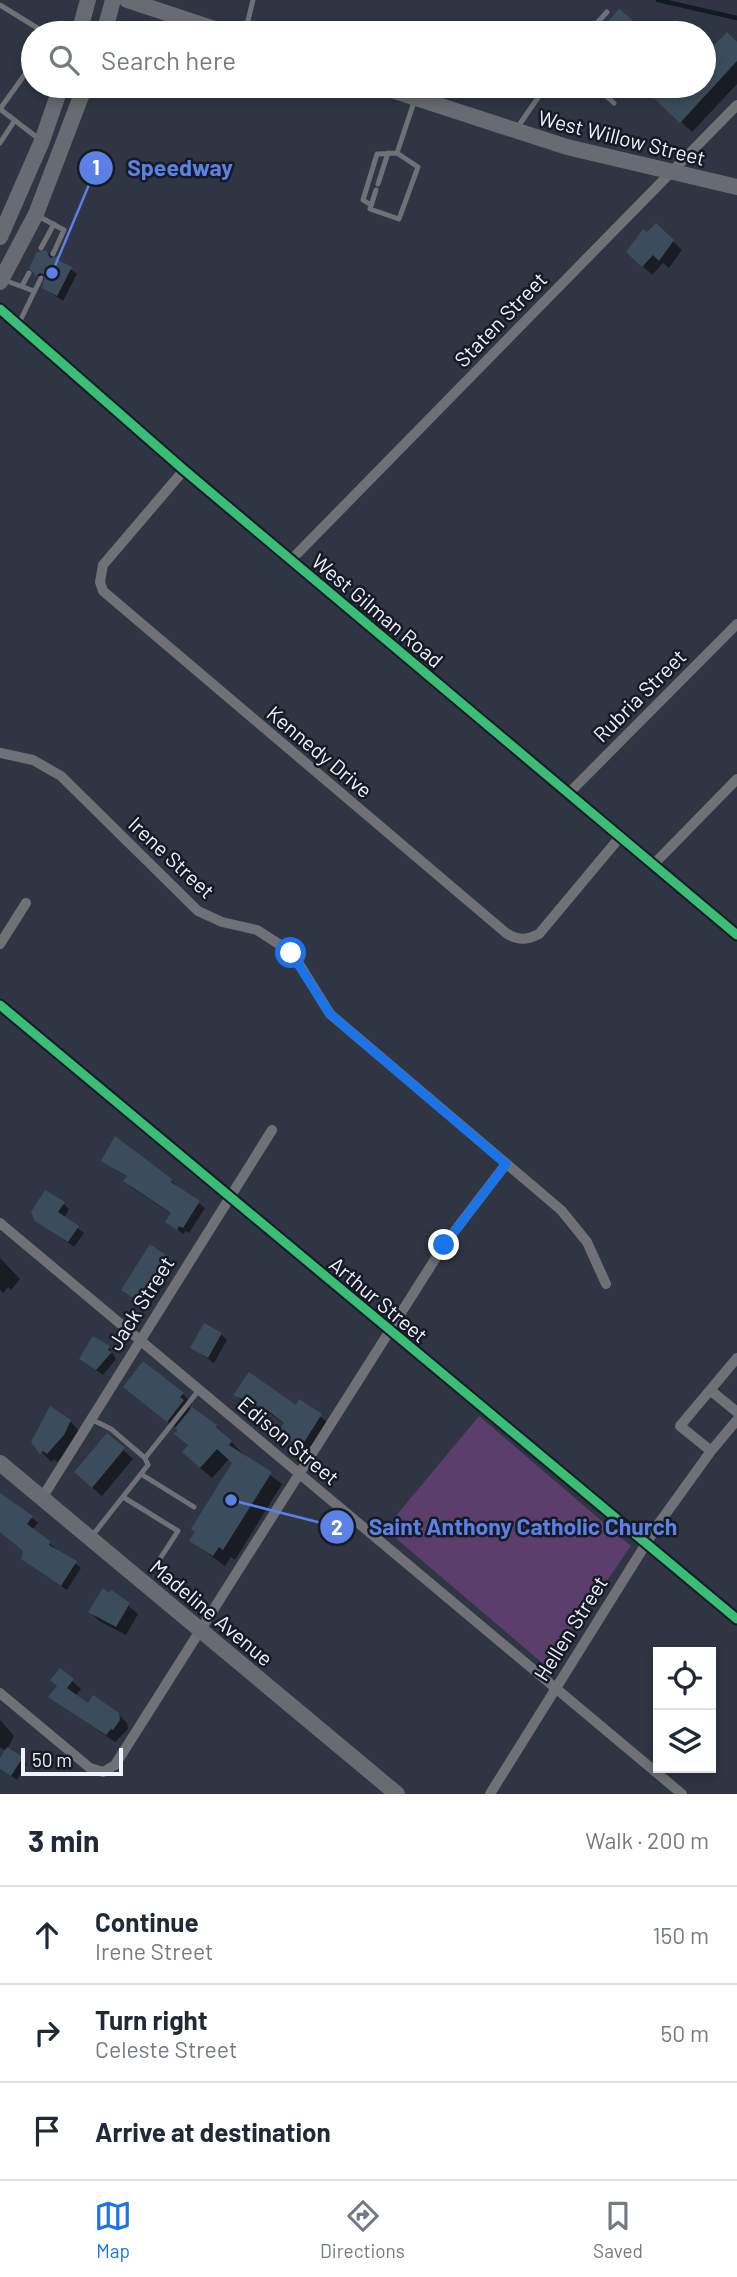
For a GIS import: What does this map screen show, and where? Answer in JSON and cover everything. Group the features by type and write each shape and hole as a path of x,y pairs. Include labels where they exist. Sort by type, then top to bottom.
{"main road":[{"path":"82,21 88,0"},
{"path":"107,21 113,0"},
{"path":"127,0 170,10 197,21"},
{"path":"2,229 42,141 57,98"},
{"path":"1,280 36,215 80,98"},
{"name":"West Willow Street","path":"415,98 516,131 672,174 737,187"},
{"name":"Madeline Avenue","path":"0,1463 397,1794"}],"street":[{"name":"Staten Street","path":"291,560 737,105"},
{"name":"West Gilman Road","path":"0,309 184,470 737,934"},
{"name":"Kennedy Drive","path":"184,470 103,565 100,582 103,591 400,845 506,933 519,939 529,939 539,934 620,837"},
{"name":"Rubria Street","path":"568,794 737,624"},
{"name":"Irene Street","path":"0,753 33,760 61,776 198,911 222,922 257,930 285,948 299,964 330,1014 577,1227 606,1284"},
{"path":"653,864 737,779"},
{"path":"0,944 26,903"},
{"name":"Arthur Street","path":"0,1005 737,1619"},
{"name":"Jack Street","path":"42,1498 272,1130"},
{"path":"0,1693 85,1764 103,1772 119,1761 444,1245 506,1164"},
{"name":"Edison Street","path":"0,1223 682,1794"},
{"path":"710,1451 680,1426 737,1358"},
{"path":"710,1390 737,1412"},
{"name":"Hellen Street","path":"490,1794 646,1543 710,1451 737,1420"}],"lane":[{"path":"247,21 253,0"},
{"path":"0,5 28,21"},
{"path":"599,21 607,12"},
{"path":"21,80 0,109 42,141"},
{"path":"397,153 415,98"},
{"path":"516,131 537,98"},
{"path":"608,98 614,103"},
{"path":"0,144 15,120"},
{"path":"371,207 388,153"},
{"path":"397,153 418,167 399,219 371,207 363,200 377,154 397,153"},
{"path":"36,215 64,230 53,254"},
{"path":"41,248 54,224"},
{"path":"22,286 29,272"},
{"path":"19,323 41,278"},
{"path":"1,280 34,291"},
{"path":"145,1458 199,1390"},
{"path":"90,1538 148,1465 145,1458 111,1429 91,1419"},
{"path":"141,1474 194,1507"},
{"path":"123,1497 178,1531 154,1568"}],"shaded area":[{"path":"479,1416 631,1546 547,1667 385,1529"}],"building":[{"path":"619,9 634,21 608,21"},
{"path":"727,32 737,42 737,61 716,84 716,43"},
{"path":"654,98 703,98 680,123"},
{"path":"656,223 674,240 659,261 653,255 642,267 626,252 643,229 647,232"},
{"path":"46,250 50,258 58,256 58,260 72,267 57,296 42,288 45,275 40,273 36,276 29,268 37,252"},
{"path":"115,1136 172,1179 171,1182 200,1201 183,1228 179,1226 177,1230 165,1222 171,1213 123,1181 127,1176 101,1161"},
{"path":"45,1190 65,1202 58,1212 79,1226 68,1242 35,1221 31,1212"},
{"path":"150,1244 167,1256 138,1301 121,1290"},
{"path":"204,1323 222,1333 208,1358 190,1348"},
{"path":"93,1336 110,1346 108,1350 112,1352 96,1370 79,1359"},
{"path":"143,1361 184,1393 180,1397 184,1400 167,1422 123,1387"},
{"path":"249,1372 296,1405 299,1399 322,1414 301,1447 278,1432 284,1423 267,1410 233,1395"},
{"path":"50,1406 71,1420 64,1435 47,1454 43,1451 40,1454 31,1442"},
{"path":"192,1407 217,1425 232,1441 229,1445 272,1472 223,1550 219,1547 213,1556 189,1541 195,1532 191,1529 232,1463 217,1449 200,1468 182,1452 188,1445 174,1434 178,1430 175,1428"},
{"path":"107,1433 125,1448 92,1488 74,1472"},
{"path":"0,1493 33,1516 27,1524 50,1541 49,1545 77,1561 61,1586 21,1559 23,1551 0,1532"},
{"path":"103,1588 110,1593 110,1589 130,1603 116,1627 88,1612"},
{"path":"60,1668 74,1679 67,1688 88,1703 93,1695 119,1713 120,1720 113,1730 106,1735 48,1697 57,1686 50,1680"},
{"path":"7,1747 23,1757 11,1776 0,1769 0,1758"}],"waterway":[{"path":"658,0 737,18"}],"cycle path":[{"path":"0,309 184,470 737,935"},
{"path":"0,1005 737,1619"}],"place":[{"name":"Speedway","path":"52,273"},
{"name":"Saint Anthony Catholic Church","path":"231,1500"}],"route":[{"path":"291,953 330,1014 506,1164 444,1245"}]}
